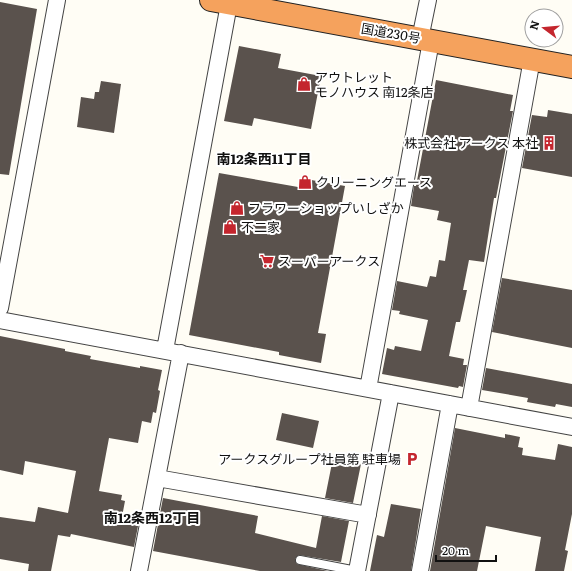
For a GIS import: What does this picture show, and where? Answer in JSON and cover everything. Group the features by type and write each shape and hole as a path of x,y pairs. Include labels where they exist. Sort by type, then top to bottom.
{"highway":[{"name":"国道230号","path":"220,2 288,7 426,40 572,66"}],"street":[{"path":"0,308 57,0"},
{"path":"368,389 426,40 428,0"},
{"path":"139,571 157,478 220,2"},
{"path":"469,408 532,59"},
{"path":"0,320 572,427"},
{"path":"357,571 391,393"},
{"path":"420,571 450,404"},
{"path":"157,478 368,515"}],"lane":[{"path":"300,560 357,571"}],"building":[{"path":"0,2 37,9 9,175 0,174"},
{"path":"239,46 281,54 278,68 321,76 311,129 254,118 252,126 224,121"},
{"path":"436,80 513,95 510,111 513,111 496,198 494,198 484,262 469,260 463,290 467,290 460,322 456,322 449,356 464,359 463,365 467,365 463,387 459,386 458,388 382,374 387,348 394,350 395,346 421,351 428,320 399,314 400,311 392,310 397,281 427,287 430,276 436,277 439,260 445,261 451,223 437,220 439,211 411,206"},
{"path":"101,81 121,84 114,133 77,127 81,97 94,99 95,92 99,92"},
{"name":"株式会社 アークス 本社","path":"548,110 572,114 572,177 522,168 532,115 547,117"},
{"name":"スーパーアークス","path":"219,173 298,187 300,178 345,186 318,333 326,334 321,363 279,355 279,352 189,335"},
{"path":"502,278 572,290 572,348 492,332"},
{"path":"0,336 65,349 65,351 91,356 90,359 140,368 140,366 162,370 156,413 153,412 151,423 142,421 138,443 109,438 99,491 122,495 121,500 125,501 121,522 138,526 134,547 71,534 70,537 58,535 51,571 28,571 29,564 0,559 0,517 35,522 38,507 68,513 76,471 25,461 23,475 0,470"},
{"path":"486,368 572,384 572,407 556,404 555,407 527,402 528,398 482,390"},
{"path":"282,413 319,421 313,448 276,440"},
{"path":"455,428 505,438 505,434 520,437 518,447 523,448 522,455 555,460 558,444 572,447 572,514 565,550 568,551 564,571 535,571 541,537 486,526 477,571 430,571"},
{"path":"333,458 361,464 353,503 325,498"},
{"path":"163,498 258,516 255,533 316,548 322,516 349,521 341,562 299,555 295,559 297,564 328,571 260,571 153,551"},
{"path":"391,504 421,509 411,571 370,571 377,535 384,537"}],"place":[{"name":"アウトレット モノハウス 南12条店","path":"304,84"},
{"name":"株式会社 アークス 本社","path":"549,143"},
{"name":"クリーニングエース","path":"305,182"},
{"name":"フラワーショップいしざか","path":"237,208"},
{"name":"不二家","path":"230,227"},
{"name":"スーパーアークス","path":"267,261"},
{"name":"アークスグループ社員第 駐車場","path":"412,459"}],"district":[{"name":"南12条西11丁目","path":"264,159"},
{"name":"南12条西12丁目","path":"152,518"}]}
